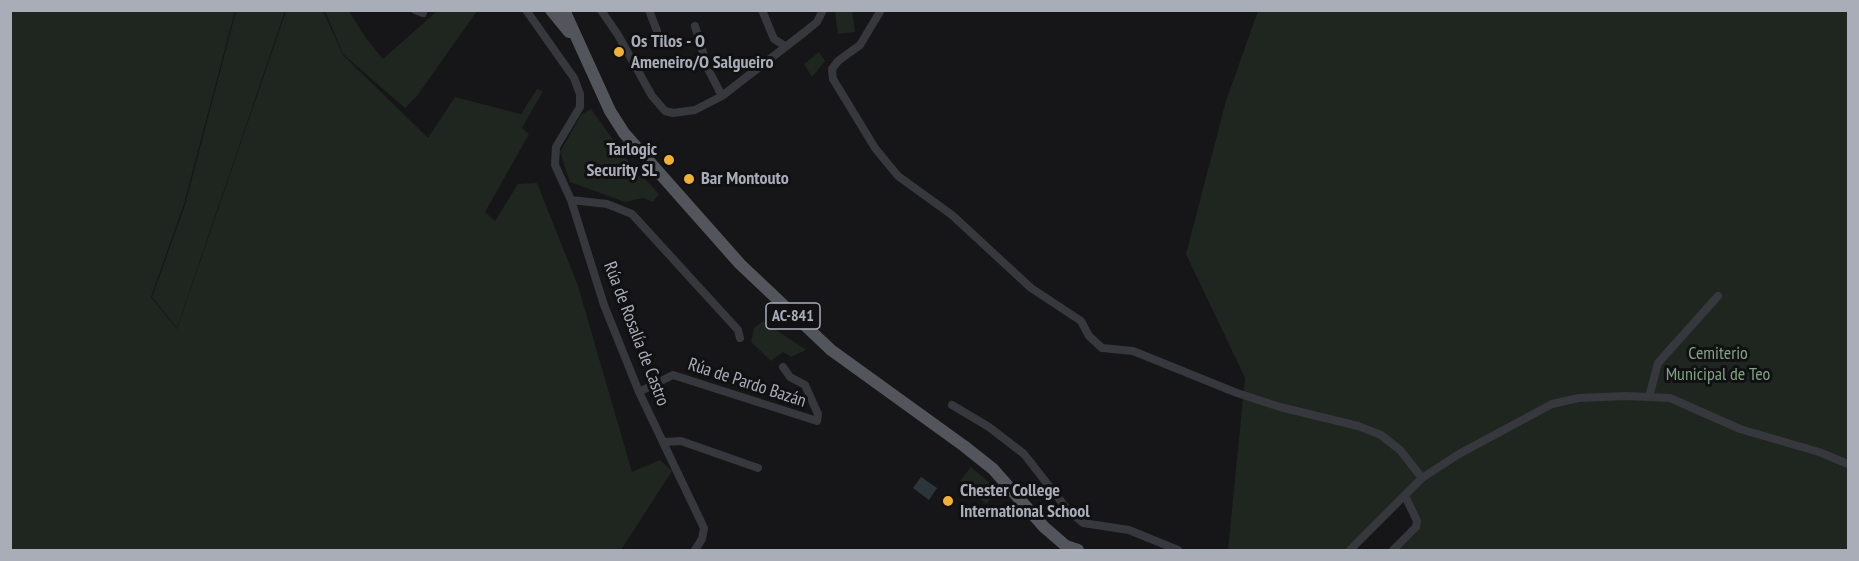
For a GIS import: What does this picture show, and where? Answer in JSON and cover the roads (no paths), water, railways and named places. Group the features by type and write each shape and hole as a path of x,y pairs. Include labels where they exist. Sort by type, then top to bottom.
{"main road":[{"name":"AC-841","path":"551,10 565,26 589,66 624,133 711,228 740,264 822,342 993,469 1044,527 1066,546 1078,550"},
{"name":"AC-841","path":"568,14 589,66"},
{"name":"AC-841","path":"1012,490 1038,529 1061,550"}],"street":[{"path":"526,10 532,20"},
{"path":"532,20 533,10"},
{"path":"601,10 618,35 652,96 665,111 695,111 722,96 817,22 823,10"},
{"path":"649,10 657,31"},
{"path":"762,10 774,39 785,46"},
{"path":"880,10 860,45 838,60 832,69 833,79 875,148 898,176 952,215 1030,288 1081,321 1089,336 1102,348 1132,351 1237,393 1280,407 1358,426 1381,435 1400,450 1422,478"},
{"name":"Rúa de Rosalía de Castro","path":"532,20 574,78 580,94 580,107 556,147 555,165 571,200 604,305 639,392 704,528 702,540 695,550"},
{"path":"695,26 708,69 722,96"},
{"path":"571,200 607,204 632,214 738,330 740,338"},
{"path":"1649,397 1658,363 1718,296"},
{"name":"Rúa de Pardo Bazán","path":"639,392 673,375 817,421 818,414 805,385 790,377 783,367"},
{"path":"1350,550 1422,478 1459,454 1552,404 1579,398 1670,398 1740,429 1820,452 1848,464"},
{"path":"952,405 989,426 1024,454 1066,509 1083,523 1130,530 1178,550"},
{"path":"664,442 681,441 758,468"},
{"path":"1393,550 1416,527 1417,520 1405,496"}],"place":[{"name":"Os Tilos - O Ameneiro/O Salgueiro","path":"619,52"},
{"name":"Tarlogic Security SL","path":"669,160"},
{"name":"Bar Montouto","path":"689,179"},
{"name":"Chester College International School","path":"948,501"}],"park label":[{"name":"Cemiterio Municipal de Teo","path":"1718,364"}]}
